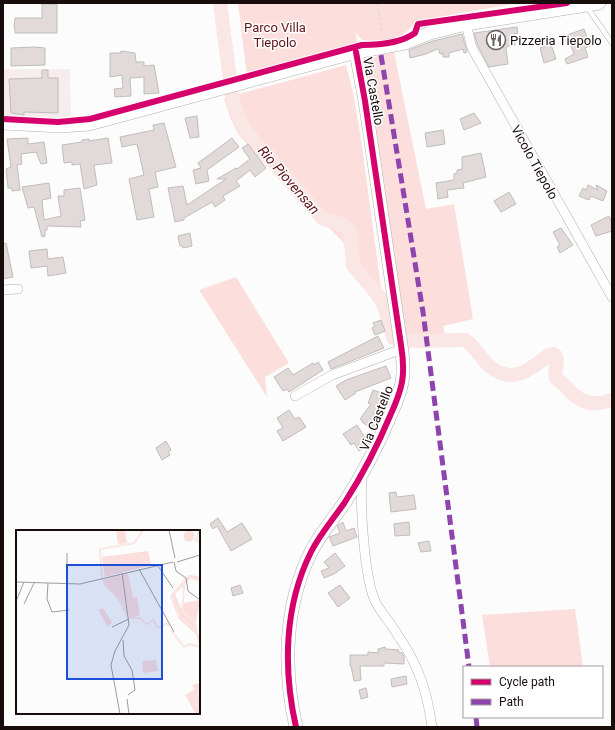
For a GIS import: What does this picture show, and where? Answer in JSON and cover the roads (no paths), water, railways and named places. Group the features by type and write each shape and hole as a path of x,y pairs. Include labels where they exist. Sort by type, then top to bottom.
{"street":[{"path":"3,123 61,126 89,124 356,52 405,43 430,33 466,24 593,4"},
{"name":"Vicolo Tiepolo","path":"466,24 472,48 612,297"},
{"name":"Via Castello","path":"296,727 288,687 288,641 292,609 301,577 316,543 362,477 376,451 399,394 402,381 401,347 398,323 365,101 356,52"},
{"path":"3,290 18,289"},
{"path":"295,396 332,375 401,347"},
{"name":"Via Castello","path":"362,477 360,498 369,583 376,603 398,635 420,672 429,707 432,727"}],"lane":[{"path":"593,4 612,43"}],"waterway":[{"name":"Rio Piovensan","path":"220,3 230,80"},
{"name":"Rio Piovensan","path":"231,89 234,106 244,129 322,218 341,224 350,231 353,265 385,304 393,338 411,341 465,340 472,345 488,365 497,371 513,375 520,374 549,355 553,354 557,359 555,373 556,378 579,399 590,403 612,400"}],"place":[{"name":"Pizzeria Tiepolo","path":"496,40"}],"park label":[{"name":"Parco Villa Tiepolo","path":"275,34"}]}
